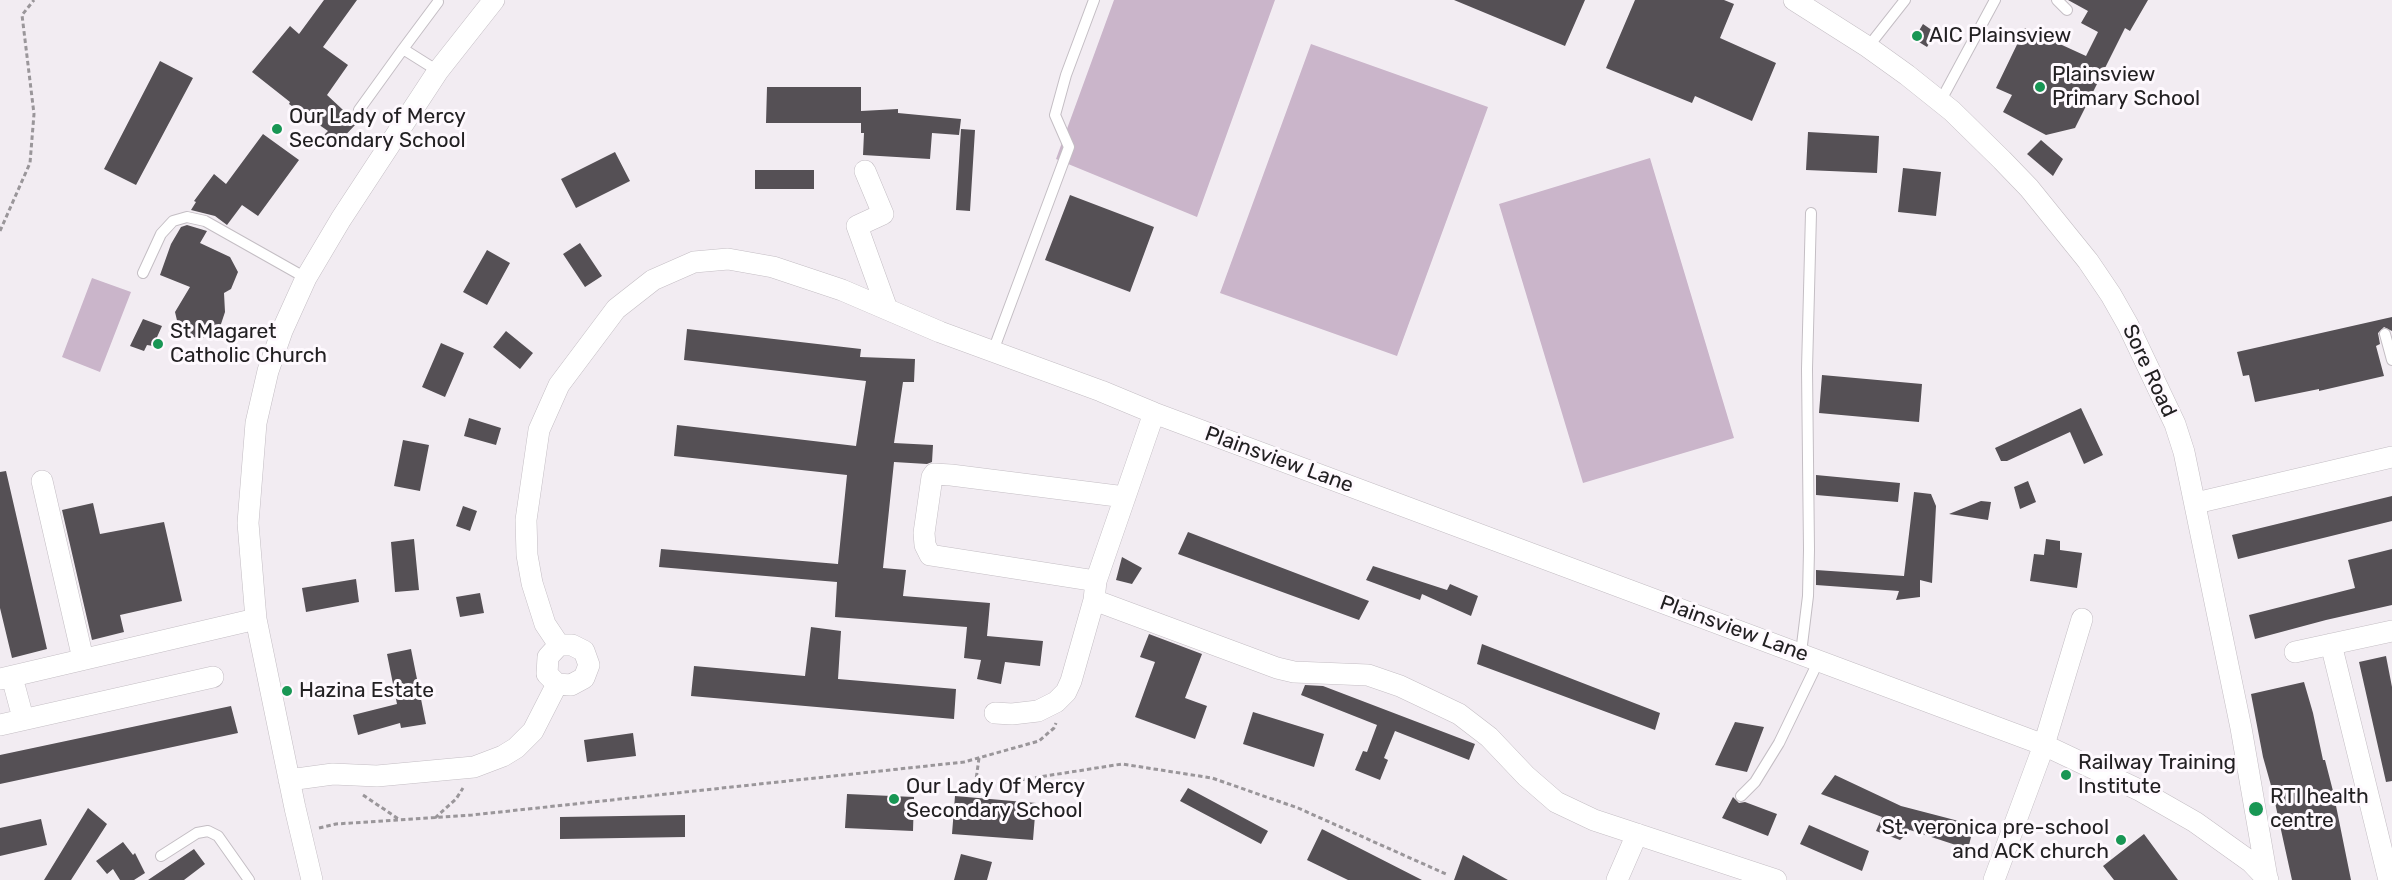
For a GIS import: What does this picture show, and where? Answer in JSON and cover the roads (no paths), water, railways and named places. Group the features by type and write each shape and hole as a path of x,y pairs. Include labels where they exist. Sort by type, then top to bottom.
{"street":[{"path":"312,880 256,619 249,523 256,423 268,371 282,331 306,278 341,219 438,70 494,0"},
{"name":"Sore Road","path":"1794,0 1868,47 1940,102 2029,188 2088,261 2112,295 2144,356 2175,424 2196,503 2241,728 2267,879"},
{"path":"865,171 883,214 857,226 887,309"},
{"name":"Plainsview Lane","path":"559,645 545,624 532,583 527,555 526,520 539,430 559,386 587,344 616,309 653,280 694,262 728,259 773,267 842,290 1154,414 2044,745 2139,790 2195,822 2251,862 2267,879"},
{"path":"995,713 1038,711 1056,702 1066,692 1095,590 1154,414"},
{"path":"2196,503 2392,456"},
{"path":"1125,497 934,474 924,532 925,545 930,555 1095,590 1277,668 1294,672 1368,675 1435,701 1459,714 1489,737 1526,776 1556,802 1594,820 1776,880"},
{"path":"42,481 83,659"},
{"path":"23,718 6,678 256,619"},
{"path":"1994,880 2044,745 2082,619"},
{"path":"2295,652 2392,631"},
{"path":"2331,644 2389,880"},
{"path":"559,645 572,645 584,651 589,665 584,678 571,685 557,684 547,674 548,657 559,645"},
{"path":"0,725 23,718 213,678"},
{"path":"289,780 333,774 377,776 474,767 503,756 516,748 533,731 557,684"},
{"path":"1617,880 1637,834"}],"lane":[{"path":"993,351 1069,147 1055,115 1066,75 1094,0"},
{"path":"1868,47 1905,0"},
{"path":"1940,102 1995,0"},
{"path":"2057,0 2067,10"},
{"path":"359,110 438,2"},
{"path":"403,49 438,70"},
{"path":"1741,796 1755,782 1779,743 1810,657 1807,369 1811,213"},
{"path":"143,273 161,234 173,221 187,217 204,221 306,278"},
{"path":"2385,334 2392,360"},
{"path":"161,856 197,833 208,831 218,836 249,880"}],"place":[{"name":"AIC Plainsview","path":"1917,36"},
{"name":"Plainsview Primary School","path":"2040,87"},
{"name":"Our Lady of Mercy Secondary School","path":"277,129"},
{"name":"St Magaret Catholic Church","path":"158,344"},
{"name":"Hazina Estate","path":"287,691"},
{"name":"Railway Training Institute","path":"2066,775"},
{"name":"Our Lady Of Mercy Secondary School","path":"894,799"},
{"name":"RTI health centre","path":"2256,809"},
{"name":"St. veronica pre-school and ACK church","path":"2121,840"}]}
